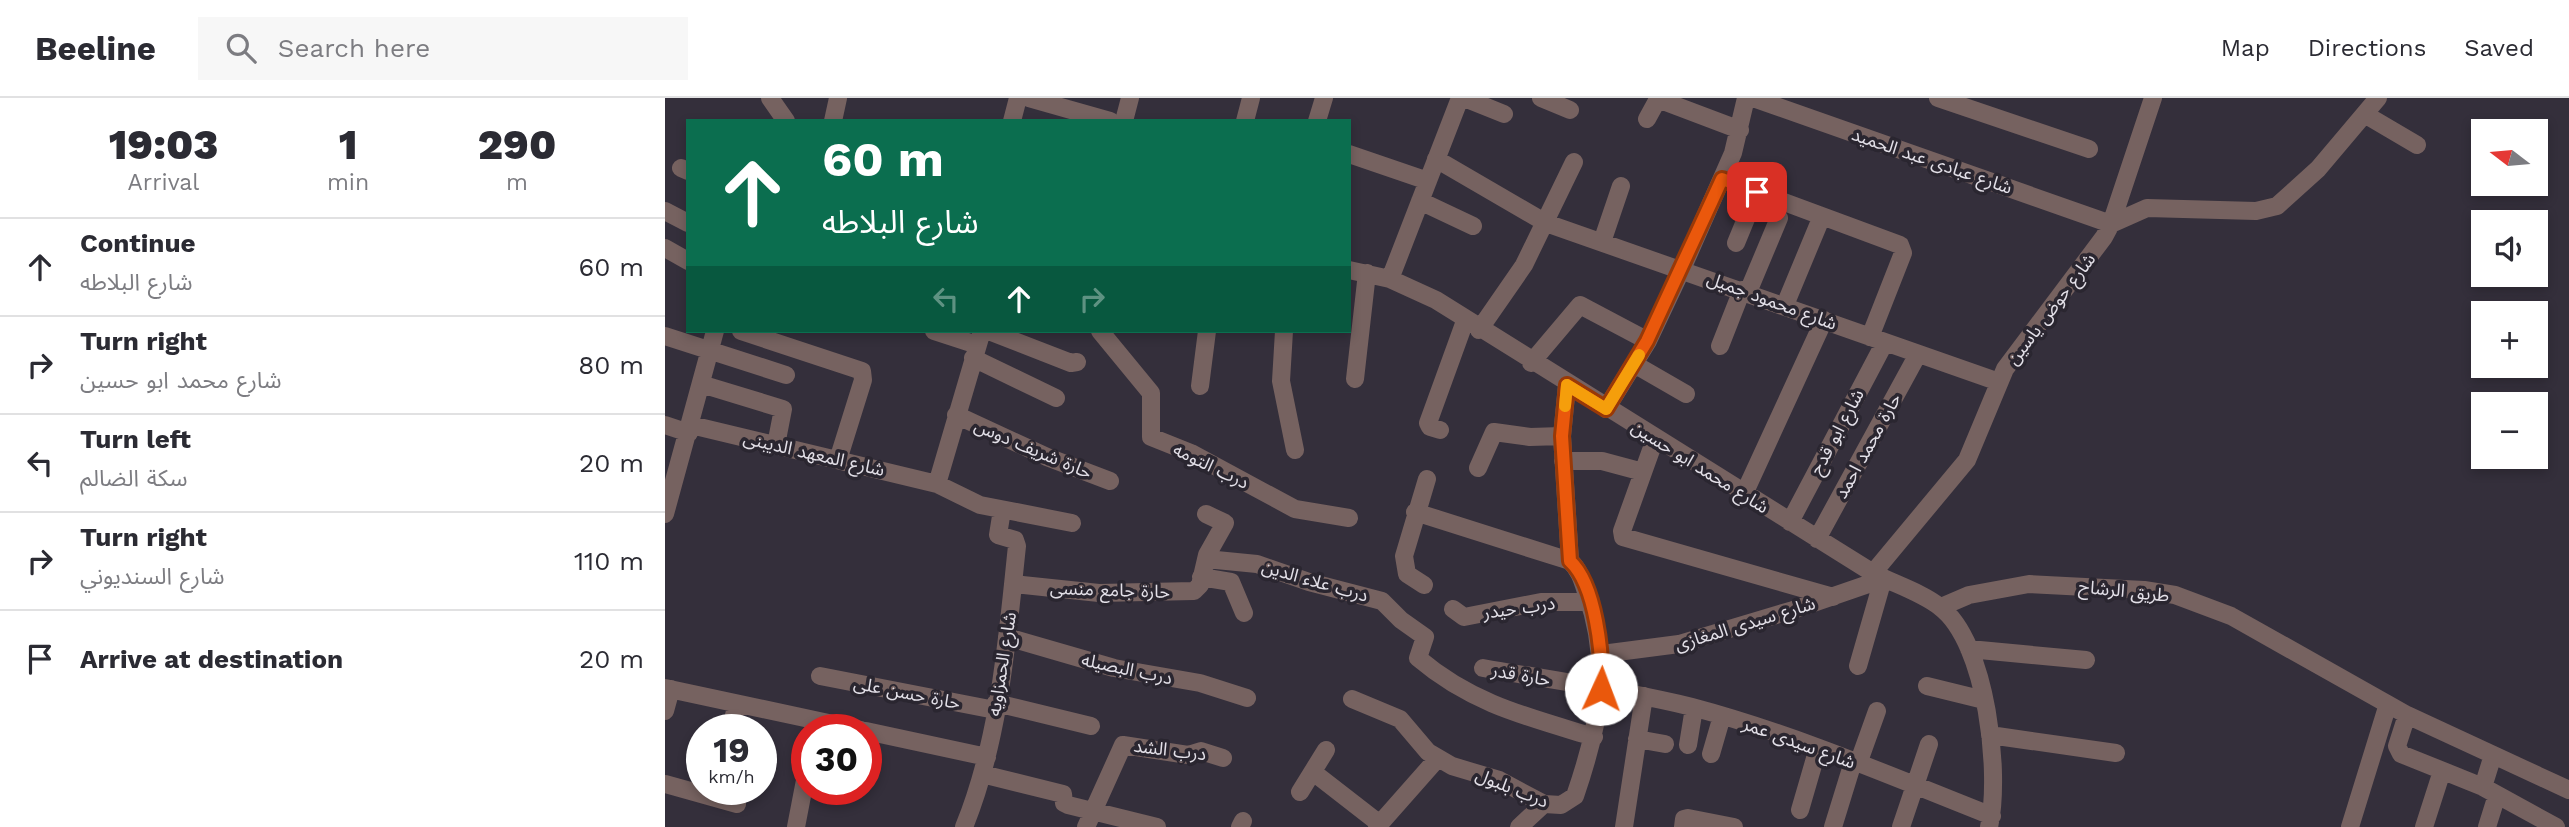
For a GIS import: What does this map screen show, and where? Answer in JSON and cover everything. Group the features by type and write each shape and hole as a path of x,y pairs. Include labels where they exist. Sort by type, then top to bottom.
{"street":[{"path":"770,98 785,119"},
{"path":"833,119 838,98"},
{"path":"1013,119 1018,98"},
{"path":"1029,98 1103,119"},
{"path":"1124,119 1130,98"},
{"path":"1246,119 1251,98"},
{"path":"1318,119 1324,98"},
{"path":"1390,279 1462,98 1504,114"},
{"path":"1541,98 1570,110"},
{"path":"1606,409 1647,341 1682,269 1722,179 1740,130 1746,98"},
{"name":"شارع عبادى عبد الحميد","path":"1753,98 2111,224"},
{"path":"1938,98 2089,149"},
{"name":"شارع حوض ياسين","path":"1878,576 1967,460 2005,369 2096,250 2111,224 2153,98"},
{"path":"1647,119 1658,99 1740,130"},
{"path":"2111,224 2147,208 2256,211 2277,206 2318,169 2371,103 2417,145"},
{"path":"1351,155 1428,181"},
{"name":"شارع محمود جميل","path":"1436,159 1546,223 1999,382"},
{"path":"1440,430 1430,428 1428,423 1472,326 1524,265 1574,162"},
{"path":"1722,179 1822,216 1785,305"},
{"path":"1602,242 1621,186"},
{"path":"1736,243 1757,192"},
{"path":"1420,201 1473,226"},
{"path":"665,211 686,222"},
{"name":"شارع ابو قدح","path":"1790,522 1877,339 1903,248 1822,216"},
{"path":"1720,346 1779,218"},
{"path":"665,248 686,260"},
{"name":"شارع محمد ابو حسين","path":"1351,270 1390,279 1436,300 1472,326 1817,539 1878,576 1941,607"},
{"path":"1355,379 1367,273"},
{"path":"1531,363 1580,305 1647,341"},
{"path":"1744,494 1824,320"},
{"path":"665,514 715,333"},
{"path":"747,333 862,371 863,380 838,460"},
{"path":"944,333 1071,363 1077,362"},
{"name":"درب التومه","path":"1102,333 1151,393 1151,437 1191,453 1295,509 1349,518"},
{"path":"1200,386 1207,333"},
{"path":"1285,333 1282,380 1294,450"},
{"path":"665,336 786,375"},
{"path":"980,341 1056,398"},
{"path":"937,484 980,341"},
{"name":"حارة محمد احمد","path":"1817,539 1918,354"},
{"path":"1634,364 1686,394"},
{"path":"701,384 783,409 776,445"},
{"path":"1415,512 1570,561 1562,436 1567,385"},
{"name":"حارة شريف دوس","path":"956,415 1047,457 1110,481"},
{"name":"شارع المعهد الديبنى","path":"665,425 776,445 937,484 980,505 1072,523"},
{"path":"1478,468 1494,432 1530,437 1562,436"},
{"path":"1655,439 1623,537 1833,597"},
{"path":"1563,461 1602,461 1643,472"},
{"path":"1424,584 1407,573 1404,566 1415,512 1427,479"},
{"name":"شارع الحمزاويه","path":"964,827 984,766 1007,637 1017,546 1015,540 999,535 1002,509"},
{"path":"1206,514 1225,523 1203,568 1231,582 1244,613"},
{"name":"درب بلبول","path":"1352,699 1400,719 1437,759 1499,780 1544,804 1561,805 1575,796 1594,737 1601,689 1602,654 1598,628 1579,572 1570,561"},
{"name":"درب علاء الدين","path":"1203,568 1257,564 1309,582 1382,601 1401,620 1425,637 1417,652 1421,661 1468,694 1487,704 1594,737"},
{"name":"حارة جامع منسى","path":"1013,584 1099,593 1184,592 1198,589 1203,568"},
{"path":"1858,666 1878,576"},
{"name":"شارع سيدى المغازى","path":"1602,654 1671,646 1833,597 1878,576"},
{"name":"طريق الرشاح","path":"1941,607 1999,587 2029,584 2144,590 2175,595 2231,616 2407,715 2569,790"},
{"name":"درب حيدر","path":"1453,609 1464,617 1541,603 1589,602"},
{"path":"1941,607 1969,649 1985,700 1990,735 1990,822"},
{"name":"درب البصيله","path":"1007,637 1114,668 1201,683 1247,698"},
{"path":"1969,649 2086,660"},
{"name":"حارة قدر","path":"1483,668 1601,689"},
{"name":"حارة حسن على","path":"820,676 995,706 1091,726"},
{"path":"1927,686 1985,700"},
{"path":"665,711 668,688 791,718"},
{"name":"شارع سيدى عمر","path":"1601,689 1694,708 1818,748 1915,786 1990,822"},
{"path":"1624,827 1644,696"},
{"path":"734,714 737,704"},
{"path":"2350,827 2388,704"},
{"path":"1688,745 1694,708"},
{"path":"1833,827 1877,710"},
{"path":"2407,715 2398,751 2405,757 2490,791 2556,827"},
{"path":"1711,754 1722,716"},
{"path":"1990,735 2116,753"},
{"path":"882,736 984,766 1063,794 1065,804 1089,819 1157,827"},
{"path":"1637,740 1665,744"},
{"path":"1901,827 1929,744"},
{"name":"درب الشد","path":"1089,819 1123,745 1188,755 1201,751 1223,758"},
{"path":"1800,810 1818,748"},
{"path":"1300,792 1326,750"},
{"path":"2487,827 2493,755"},
{"path":"1313,772 1378,826 1437,759"},
{"path":"2424,827 2442,771"},
{"path":"665,783 686,788"},
{"path":"1519,827 1544,804"},
{"path":"796,827 800,805"},
{"path":"1683,827 1684,819 1688,818 1734,827"}],"slow traffic":[{"path":"1565,406 1567,385 1606,409 1639,355"}],"route":[{"path":"1601,689 1602,654 1598,628 1579,572 1570,561 1562,436 1567,385 1606,409 1647,341 1722,179 1757,192"}]}
